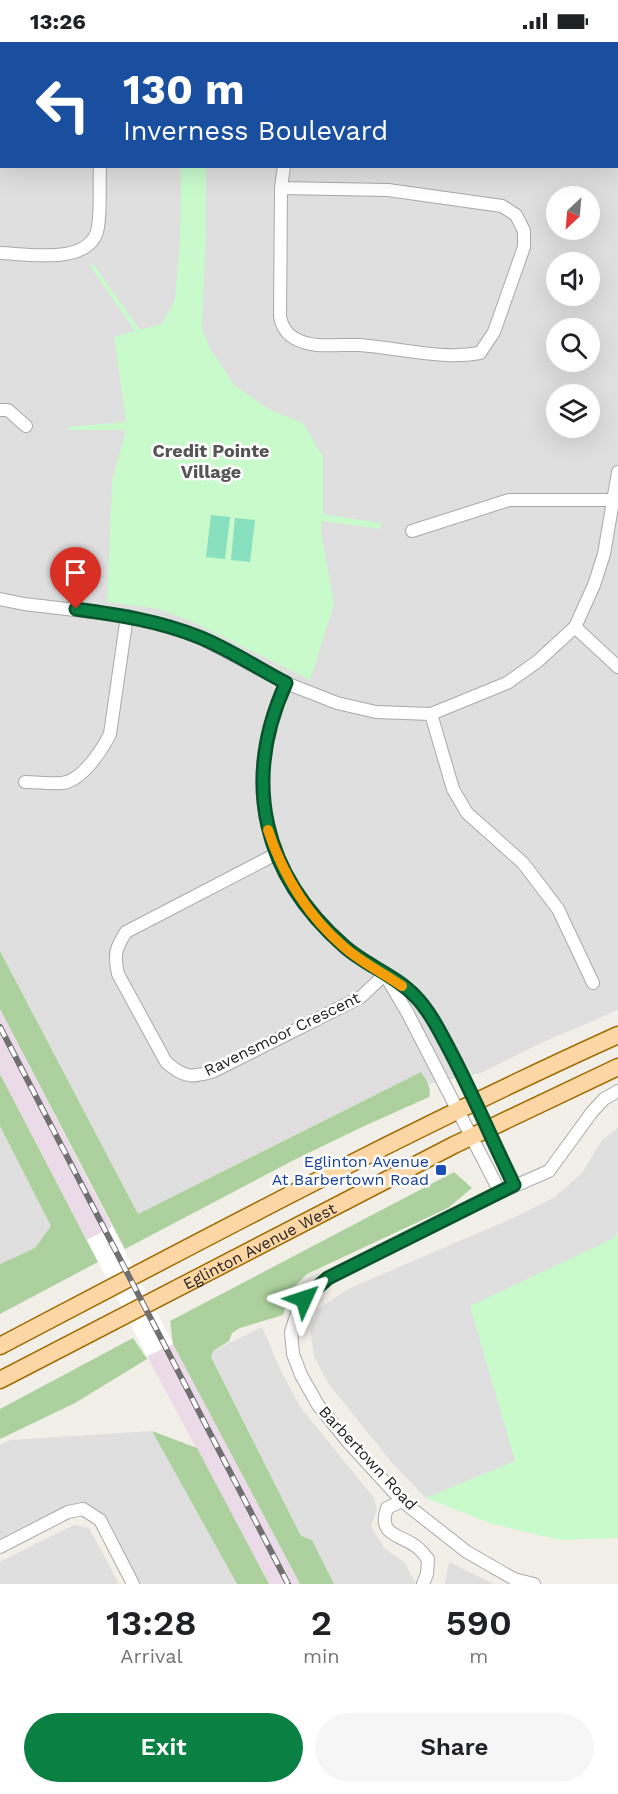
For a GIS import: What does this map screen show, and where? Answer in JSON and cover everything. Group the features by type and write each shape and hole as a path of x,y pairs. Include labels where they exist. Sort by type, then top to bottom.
{"main road":[{"name":"Eglinton Avenue West","path":"0,1346 340,1168 618,1035"},
{"name":"Eglinton Avenue West","path":"0,1380 487,1128 618,1067"}],"street":[{"path":"0,254 63,255 81,250 92,242 98,229 100,168"},
{"path":"281,188 388,190 502,206 516,215 524,231 524,247 494,332 480,353 462,356 358,345 308,344 293,338 283,327 280,317 281,188 284,168"},
{"path":"0,410 8,410 27,426"},
{"path":"0,600 127,616 164,625 201,638 286,683 337,703 366,710 431,714 507,683 538,661 575,627 594,585 604,554 618,472"},
{"path":"412,531 509,500 613,501"},
{"path":"25,782 65,783 87,768 101,751 110,734 127,616"},
{"path":"575,627 618,667"},
{"path":"286,683 272,718 263,760 265,823 276,854 297,894 322,924 345,947 415,996 430,1016 447,1045 514,1185"},
{"path":"431,714 453,789 467,813 523,863 558,909 593,983"},
{"name":"Ravensmoor Crescent","path":"276,854 126,932 117,946 114,958 118,974 166,1062 177,1072 194,1077 214,1071 361,997 385,974"},
{"path":"385,974 500,1192"},
{"name":"Barbertown Road","path":"534,1584 514,1579 467,1552 402,1501 318,1405 301,1375 293,1354 291,1332 304,1299 328,1278 514,1185 549,1171 592,1112 604,1099 618,1091"},
{"path":"402,1501 387,1508 384,1518 385,1525 390,1532 418,1548 428,1559 423,1584"},
{"path":"0,1546 68,1512 83,1509 100,1520 133,1584"}],"shaded area":[{"path":"0,168 618,168 618,1010 541,1043 481,1073 428,1084 421,1072 138,1214 0,951"},
{"path":"0,1009 112,1227 87,1240 0,1074"},
{"path":"0,1126 52,1226 35,1248 0,1264"},
{"path":"618,1128 618,1233 612,1239 516,1461 426,1498 393,1464 328,1383 314,1356 310,1330 318,1309 348,1289 513,1218 555,1197 582,1173 602,1140"},
{"path":"262,1327 282,1373 301,1408 374,1498 377,1510 371,1526 384,1548 405,1563 416,1584 334,1584 312,1540 301,1536 211,1357 213,1351"},
{"path":"173,1344 300,1584 269,1584 147,1356"},
{"path":"152,1431 237,1584 140,1584 113,1538 91,1509 0,1541 0,1445 10,1440"},
{"path":"74,1525 89,1528 119,1584 0,1584 0,1562"},
{"path":"449,1562 494,1584 445,1584"}],"green space":[{"path":"181,168 206,168 202,329 210,348 234,385 270,410 303,423 323,457 323,514 381,523 380,529 322,521 321,531 334,604 310,680 193,622 159,609 107,602 112,481 126,430 68,430 68,427 126,422 114,337 135,331 90,266 93,264 140,330 162,324 175,300 180,239"},
{"path":"211,515 230,517 225,559 206,557"},
{"path":"235,518 255,520 250,562 231,560"},
{"path":"0,951 138,1214 421,1072 429,1087 429,1097 294,1160 125,1249 0,1009"},
{"path":"0,1074 98,1262 0,1314 0,1264 35,1248 51,1226 0,1126"},
{"path":"454,1172 472,1188 448,1208 307,1274 290,1291 283,1315 240,1328 232,1333 229,1341 213,1351 211,1357 301,1536 312,1540 334,1584 300,1584 173,1344 170,1321"},
{"path":"618,1233 618,1538 560,1540 489,1523 426,1498 515,1461 470,1306 612,1239"},
{"path":"133,1338 147,1359 75,1403 0,1439 0,1409"},
{"path":"152,1431 197,1448 269,1584 237,1584"}],"pier":[{"path":"112,1227 173,1344 147,1356 87,1240"}],"railway":[{"path":"0,1027 288,1584"}],"slow traffic":[{"path":"268,830 276,854 297,894 322,924 345,947 402,986"}],"place":[{"name":"Eglinton Avenue At Barbertown Road","path":"441,1170"}],"district":[{"name":"Credit Pointe Village","path":"211,460"}],"route":[{"path":"76,609 127,616 164,625 201,638 286,683 272,718 262,773 265,823 276,854 297,894 322,924 345,947 415,996 430,1016 462,1074 514,1185 328,1278 304,1299"}]}
